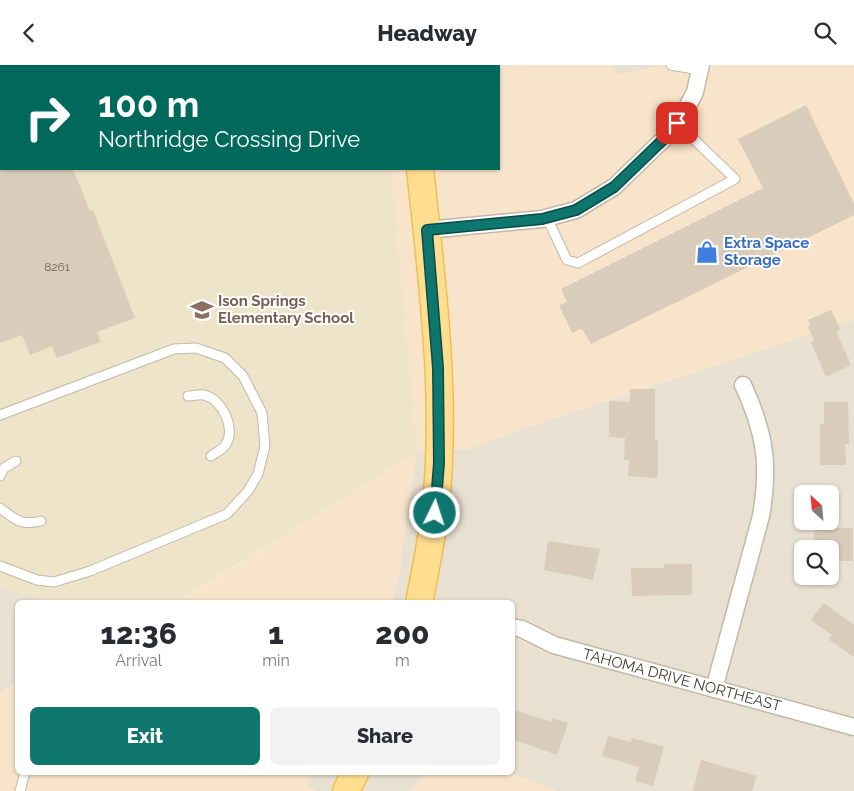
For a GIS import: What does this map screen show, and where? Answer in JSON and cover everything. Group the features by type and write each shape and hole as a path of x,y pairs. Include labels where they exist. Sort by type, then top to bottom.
{"main road":[{"path":"420,170 438,368 439,463 434,522 420,600"}],"street":[{"path":"427,230 547,218 576,210 614,187 669,134 694,92 700,68"},
{"path":"714,689 761,516 765,491 766,463 762,435 755,411 743,385"},
{"name":"TAHOMA DRIVE NORTHEAST","path":"515,628 522,629 554,645 854,727"}],"lane":[{"path":"672,65 700,68"},
{"path":"547,218 567,260 578,263 735,179 677,123"},
{"path":"0,415 174,349 196,349 225,358 243,376 262,413 265,446 258,474 248,491 227,514 90,571 54,582 37,580 0,566"},
{"path":"188,396 204,395 217,401 225,415 229,434 226,445 211,457"},
{"path":"0,476 4,468 16,461"},
{"path":"0,508 12,517 27,524 41,521"},
{"path":"20,791 24,775"}],"shaded area":[{"path":"500,65 614,65 616,75 665,65 854,65 854,320 522,429 470,449 417,452 391,170 500,170"},
{"path":"614,65 665,65 616,76"},
{"name":"Ison Springs Elementary School","path":"0,170 391,170 417,452 180,600 41,600 0,587"},
{"path":"854,320 854,791 556,791 515,774 515,600 392,600 399,579 406,518 417,452 470,449 522,429"},
{"path":"417,452 406,518 399,579 392,600 182,600"},
{"path":"0,587 41,600 15,600 15,684 0,692"},
{"path":"15,684 15,775 313,775 307,784 317,791 0,791 0,692"},
{"path":"515,774 556,791 411,791 423,775"},
{"path":"313,775 423,775 411,791 317,791 306,784"}],"building":[{"name":"Extra Space Storage","path":"806,105 854,204 854,215 591,344 582,329 572,333 559,305 567,302 561,289 763,188 738,139"},
{"path":"0,170 73,170 90,211 93,210 135,318 97,332 101,342 57,358 52,346 30,355 22,335 0,343"},
{"path":"831,310 840,329 836,331 851,365 826,377 811,342 814,340 808,327 810,326 808,320"},
{"path":"630,389 655,389 655,440 658,441 657,478 628,476 629,460 624,460 625,438 609,437 609,401 630,402"},
{"path":"824,402 848,402 849,444 845,444 846,465 820,465 820,424 824,424"},
{"path":"853,528 853,561 839,561 839,540 814,540 814,530"},
{"path":"548,541 600,549 593,580 544,570"},
{"path":"664,564 692,564 692,595 632,596 631,568 664,568"},
{"path":"824,603 854,625 854,657 828,639 832,635 811,620"},
{"path":"515,710 551,722 552,718 568,723 557,755 515,740"},
{"path":"608,736 631,742 632,738 664,747 653,786 635,781 639,767 602,756"},
{"path":"701,760 757,776 752,791 693,791"}],"place":[{"name":"Extra Space Storage","path":"707,252"},
{"name":"Ison Springs Elementary School","path":"202,310"}],"route":[{"path":"435,513 439,463 438,368 427,230 542,219 576,210 614,187 669,134 677,123"}]}
